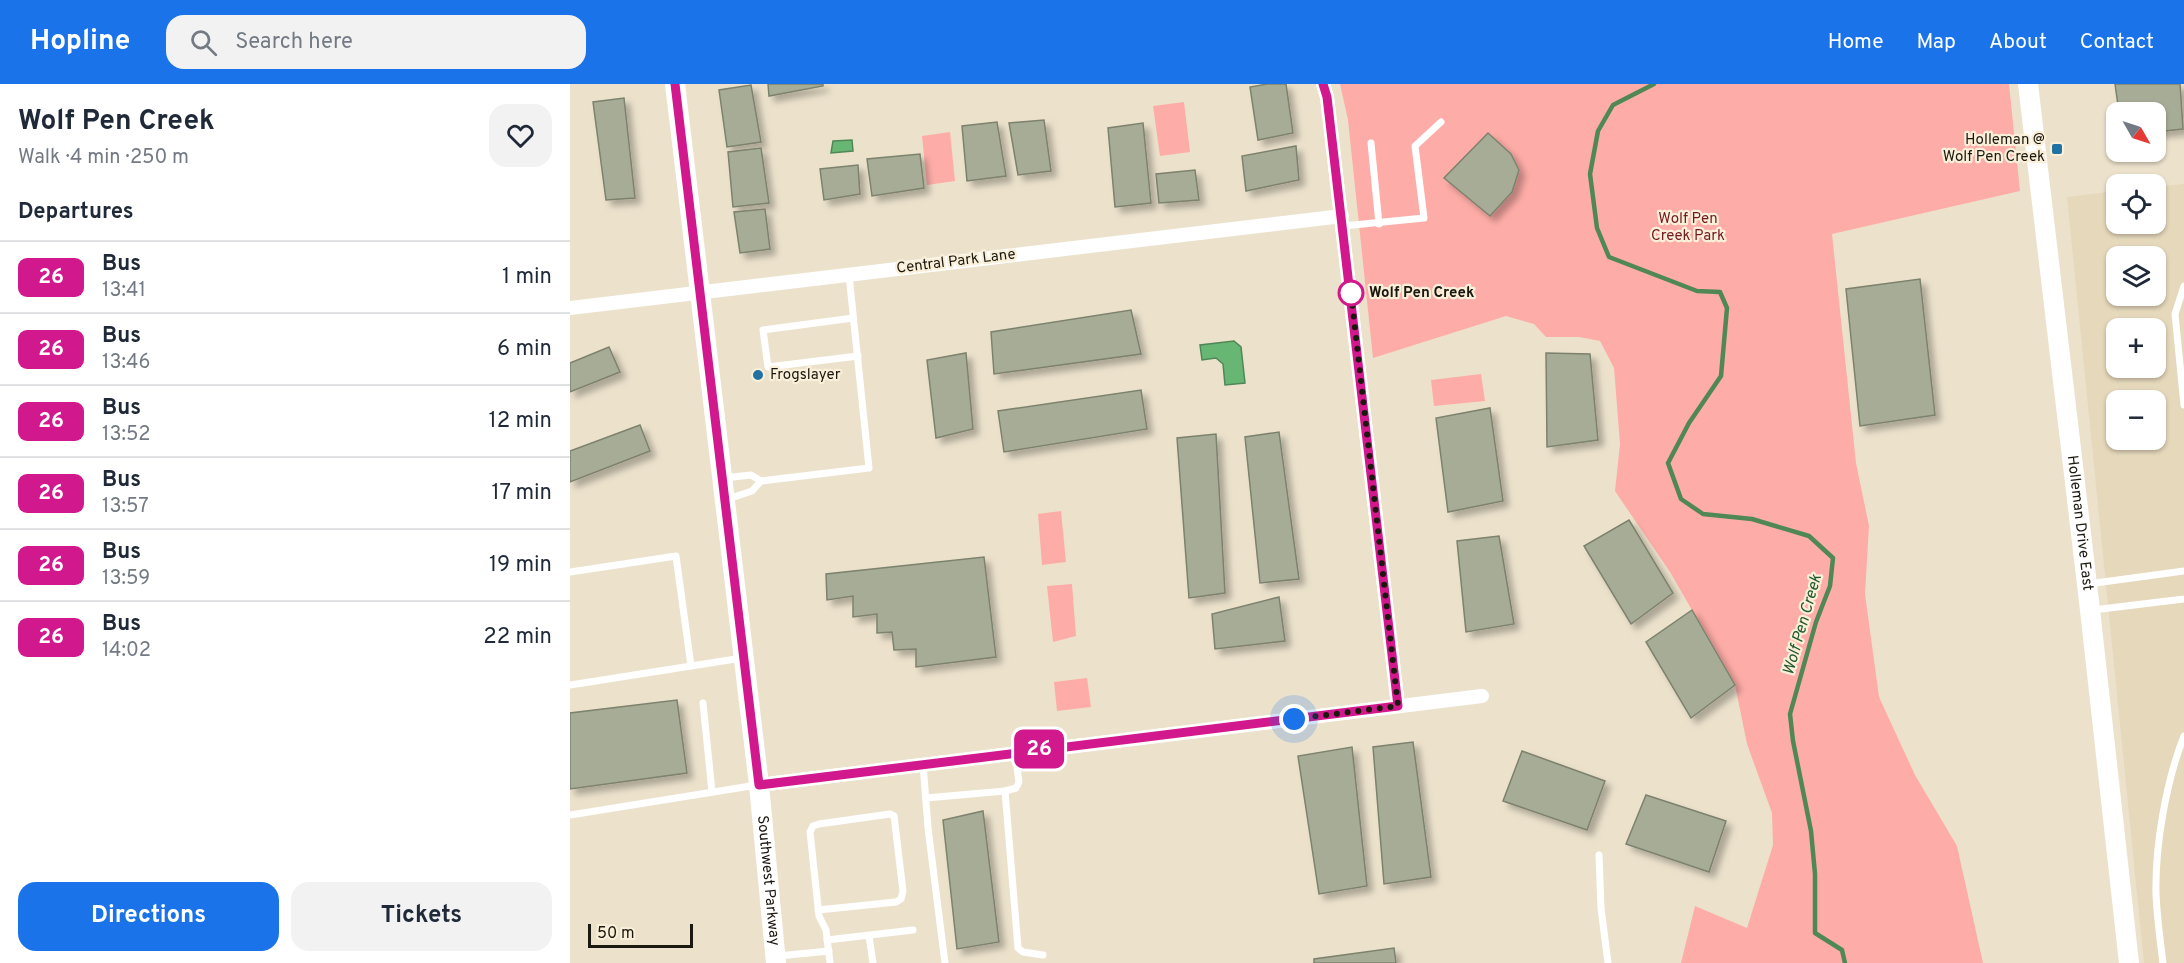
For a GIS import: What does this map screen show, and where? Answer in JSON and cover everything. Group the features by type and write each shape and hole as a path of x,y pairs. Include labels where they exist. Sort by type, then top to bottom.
{"main road":[{"name":"Southwest Parkway","path":"675,84 759,785 776,960"},
{"name":"Holleman Drive East","path":"2028,84 2129,963"}],"street":[{"path":"1323,84 1327,97 1342,221 1398,706"},
{"name":"Central Park Lane","path":"570,308 1342,221"},
{"path":"759,785 1482,696"}],"lane":[{"path":"1342,221 1379,224 1424,218 1415,146 1441,122"},
{"path":"1371,143 1379,224"},
{"path":"722,478 751,475 761,481 869,468 849,275"},
{"path":"2184,286 2175,314 2184,405"},
{"path":"853,318 764,330 768,367 858,356"},
{"path":"726,500 752,491 761,481"},
{"path":"570,572 676,556 691,666"},
{"path":"2086,585 2184,572"},
{"path":"2090,610 2184,599"},
{"path":"570,686 744,657"},
{"path":"703,703 711,792"},
{"path":"2163,963 2156,893 2158,854 2170,781 2184,736"},
{"path":"926,798 1016,788 1019,782 1015,752"},
{"path":"923,764 945,963"},
{"path":"570,815 759,785"},
{"path":"1005,791 1018,948 1023,952 1043,955"},
{"path":"818,910 896,902 901,899 903,891 894,816 890,814 819,824 813,826 810,832 818,910 826,930 830,963"},
{"path":"1599,855 1601,908 1608,963"},
{"path":"827,940 913,930"},
{"path":"869,936 873,963"},
{"path":"776,960 829,951"}],"shaded area":[{"path":"852,140 853,151 831,153 833,141"},
{"path":"2184,184 2184,963 2144,963 2067,197 2106,192 2106,234 2166,234 2166,186"},
{"path":"1234,341 1241,347 1245,383 1225,385 1223,364 1216,358 1202,360 1200,345"}],"green space":[{"name":"Wolf Pen Creek Park","path":"1340,84 2009,84 2020,191 1832,234 1856,463 1869,526 1865,594 1879,697 1915,775 1957,846 1983,963 1681,963 1695,906 1747,928 1773,845 1772,813 1747,744 1735,685 1670,572 1615,491 1620,444 1614,368 1600,341 1579,337 1546,337 1534,324 1506,316 1373,358 1348,120"},
{"path":"1184,102 1190,152 1160,156 1153,106"},
{"path":"950,132 955,181 927,185 922,136"},
{"path":"1481,374 1485,401 1434,406 1431,380"},
{"path":"1061,511 1066,562 1042,565 1038,514"},
{"path":"1072,584 1076,636 1053,642 1047,586"},
{"path":"1087,678 1091,707 1057,711 1054,682"}],"building":[{"path":"768,84 823,84 823,86 769,96"},
{"path":"1286,84 1293,133 1258,140 1250,87"},
{"path":"2115,84 2180,84 2183,129 2166,131 2166,102 2118,102"},
{"path":"751,85 761,142 727,147 719,90"},
{"path":"624,98 635,198 606,200 593,102"},
{"path":"1044,120 1051,171 1018,175 1009,123"},
{"path":"997,122 1006,176 967,181 962,126"},
{"path":"1143,123 1151,203 1115,207 1108,128"},
{"path":"1488,133 1511,154 1519,170 1512,192 1490,216 1444,178"},
{"path":"1296,146 1299,180 1246,191 1242,156"},
{"path":"761,148 769,203 733,207 728,152"},
{"path":"920,154 924,188 872,196 867,159"},
{"path":"858,165 860,194 824,200 820,169"},
{"path":"1195,170 1199,200 1159,203 1156,174"},
{"path":"765,209 770,249 740,253 734,212"},
{"path":"1920,279 1935,415 1860,426 1846,289"},
{"path":"1131,310 1141,354 994,374 991,332"},
{"path":"609,347 620,372 570,392 570,363"},
{"path":"966,353 973,429 936,438 927,360"},
{"path":"1546,353 1590,354 1598,440 1547,447"},
{"path":"1141,390 1147,429 1004,452 998,411"},
{"path":"1490,408 1503,501 1448,512 1436,418"},
{"path":"640,425 650,451 570,482 570,451"},
{"path":"1279,432 1299,579 1260,583 1245,437"},
{"path":"1216,434 1225,593 1189,598 1177,438"},
{"path":"1629,520 1673,593 1631,624 1584,546"},
{"path":"1499,536 1514,624 1466,632 1457,541"},
{"path":"984,557 996,657 916,667 916,649 894,650 892,632 877,633 877,614 853,617 853,596 827,600 826,574"},
{"path":"1279,597 1285,641 1215,649 1212,614"},
{"path":"1692,610 1735,685 1691,718 1646,642"},
{"path":"677,700 687,773 570,789 570,713"},
{"path":"1413,742 1431,877 1384,884 1373,747"},
{"path":"1352,747 1367,886 1319,894 1298,756"},
{"path":"1522,751 1605,781 1587,830 1503,801"},
{"path":"1646,795 1726,821 1709,872 1626,844"},
{"path":"983,811 999,942 957,949 943,820"},
{"path":"1394,948 1396,963 1314,963 1314,959"}],"waterway":[{"name":"Wolf Pen Creek","path":"1654,84 1613,105 1598,131 1590,174 1597,228 1609,257 1697,291 1720,292 1727,308 1721,376 1689,423 1668,463 1681,499 1703,514 1752,519 1809,536 1833,558 1830,586 1816,622 1790,714 1793,741 1811,831 1815,874 1815,933 1842,950 1845,963"}],"bus line":[{"name":"26","path":"675,84 759,785 1398,706 1342,216 1327,97 1323,84"}],"place":[{"name":"Holleman @ Wolf Pen Creek","path":"2057,149"},
{"name":"Wolf Pen Creek","path":"1351,293"},
{"name":"Frogslayer","path":"758,375"}],"route":[{"path":"1294,719 1398,706 1351,293"}]}
